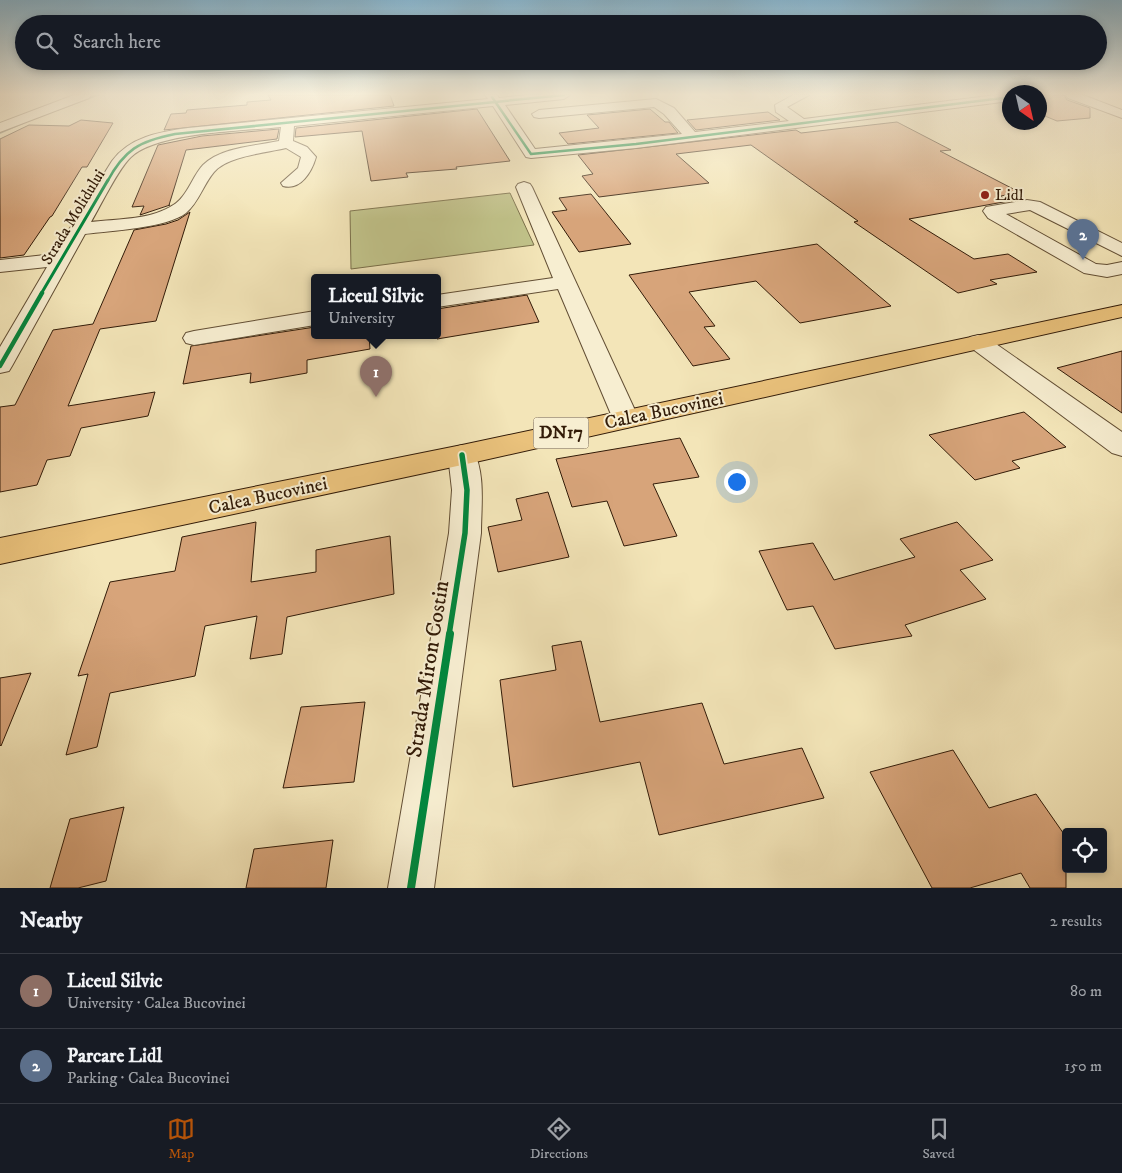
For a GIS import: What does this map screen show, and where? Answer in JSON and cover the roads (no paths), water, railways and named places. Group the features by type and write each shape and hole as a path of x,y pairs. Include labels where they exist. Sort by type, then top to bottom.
{"highway":[{"name":"Calea Bucovinei","path":"0,552 462,455 1122,310"}],"street":[{"name":"Strada Molidului","path":"0,366 7,343 62,259 118,164 128,152 139,145 172,136"},
{"path":"286,144 287,136"},
{"path":"520,136 531,154 697,136"},
{"path":"79,229 152,220 166,216 179,210 194,193 208,169 216,162 230,156 286,144 296,146 310,157 305,170 289,183"},
{"path":"524,187 532,210 626,419"},
{"path":"1122,250 1034,206 1027,205 992,211 994,214 1091,269 1107,271 1122,268"},
{"path":"0,266 62,259"},
{"path":"441,300 564,282"},
{"path":"194,338 311,319"},
{"path":"978,342 1122,446"},
{"name":"Strada Miron Costin","path":"411,888 465,532 467,490 462,455"}],"place":[{"name":"Lidl","path":"985,195"},
{"name":"Parcare Lidl","path":"1083,260"},
{"name":"Liceul Silvic","path":"376,397"}]}
